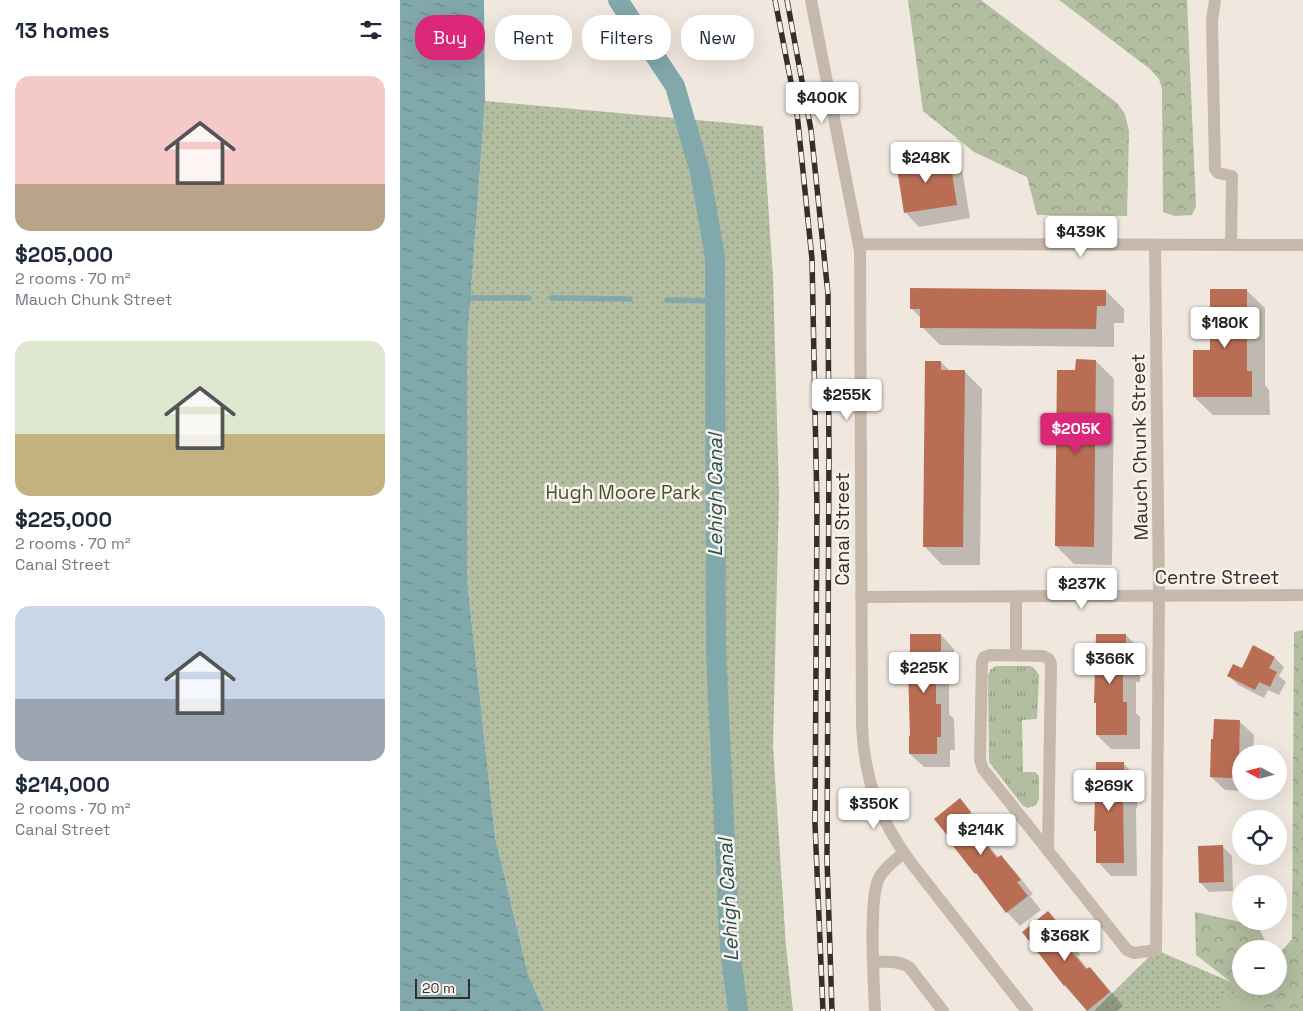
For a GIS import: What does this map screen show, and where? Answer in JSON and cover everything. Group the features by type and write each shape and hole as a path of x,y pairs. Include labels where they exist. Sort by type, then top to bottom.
{"street":[{"name":"Canal Street","path":"811,0 859,244 862,725 864,763 882,816 903,853 1027,1011"},
{"path":"1215,0 1212,20 1215,169 1218,173 1232,176 1231,245"},
{"path":"859,244 1303,245"},
{"name":"Mauch Chunk Street","path":"1048,851 1127,950 1134,953 1156,950 1159,596 1156,245"},
{"name":"Centre Street","path":"861,597 1303,595"},
{"path":"1016,597 1016,655"},
{"path":"990,655 1043,656 1051,664 1048,851 981,764 982,662 984,657 990,655"},
{"path":"875,1011 873,962 875,888 880,877 903,853"},
{"path":"873,962 896,962 909,968 942,1011"}],"green space":[{"path":"908,0 981,0 1117,103 1125,114 1129,131 1127,216 1037,215 1027,177 974,152 923,111"},
{"path":"1059,0 1187,0 1196,206 1192,215 1175,216 1163,212 1162,89 1159,79 1150,69"},
{"name":"Hugh Moore Park","path":"485,101 763,126 773,277 779,495 773,746 786,946 793,1011 544,1011 528,974 495,837 467,579 467,346"},
{"path":"1303,630 1303,1011 1257,1011 1243,995 1287,995 1287,945 1292,939 1294,632"},
{"path":"996,666 1030,666 1039,675 1037,719 1022,720 1023,772 1035,772 1039,776 1039,799 1036,805 1028,808 1023,806 989,762 988,675 990,670"},
{"path":"1195,912 1232,920 1232,930 1260,930 1265,940 1232,940 1232,983 1196,955"},
{"path":"1156,950 1231,982 1232,995 1243,995 1257,1011 1094,1011"},
{"path":"1220,997 1259,997 1259,1011 1220,1011"}],"water":[{"path":"400,0 484,0 484,15 415,15 415,60 485,60 485,101 467,346 467,579 495,837 528,974 544,1011 400,1011"}],"building":[{"path":"949,154 957,205 904,213 896,162"},
{"path":"910,288 1106,290 1106,306 1097,306 1096,329 920,328 920,309 910,309"},
{"path":"1210,289 1247,289 1247,371 1252,371 1252,397 1193,397 1193,350 1210,350"},
{"path":"1076,359 1096,360 1094,547 1055,546 1057,370 1075,370"},
{"path":"925,361 941,361 941,370 965,370 963,547 923,547"},
{"path":"910,634 941,634 941,651 938,652 938,669 936,669 936,704 941,704 941,737 937,737 937,754 909,754 908,669 910,669"},
{"path":"1096,634 1126,634 1126,669 1123,669 1123,702 1127,702 1127,735 1096,735 1096,703 1094,703"},
{"path":"1253,645 1275,657 1269,668 1277,672 1270,687 1259,682 1255,690 1227,676 1233,664 1242,668"},
{"path":"1214,719 1240,720 1239,745 1232,745 1232,778 1210,777 1211,739 1213,739"},
{"path":"1096,762 1124,762 1124,863 1096,863 1096,831 1094,831"},
{"path":"960,798 971,812 967,815 977,827 975,830 997,858 1001,855 1021,880 1017,882 1028,896 1006,913 934,819"},
{"path":"1223,845 1224,882 1199,883 1198,846"},
{"path":"1048,911 1060,925 1056,928 1067,940 1065,943 1086,969 1090,967 1110,992 1087,1011 1064,986 1022,932"}],"waterway":[{"name":"Lehigh Canal","path":"618,0 675,86 700,172 715,257 716,652 730,949 738,1011"},
{"path":"471,298 529,298"},
{"path":"552,298 630,299"},
{"path":"667,300 715,301"}],"railway":[{"path":"775,0 797,113 812,259 817,508 815,824 823,1011"},
{"path":"787,0 811,130 828,294 827,859 832,1011"}]}
